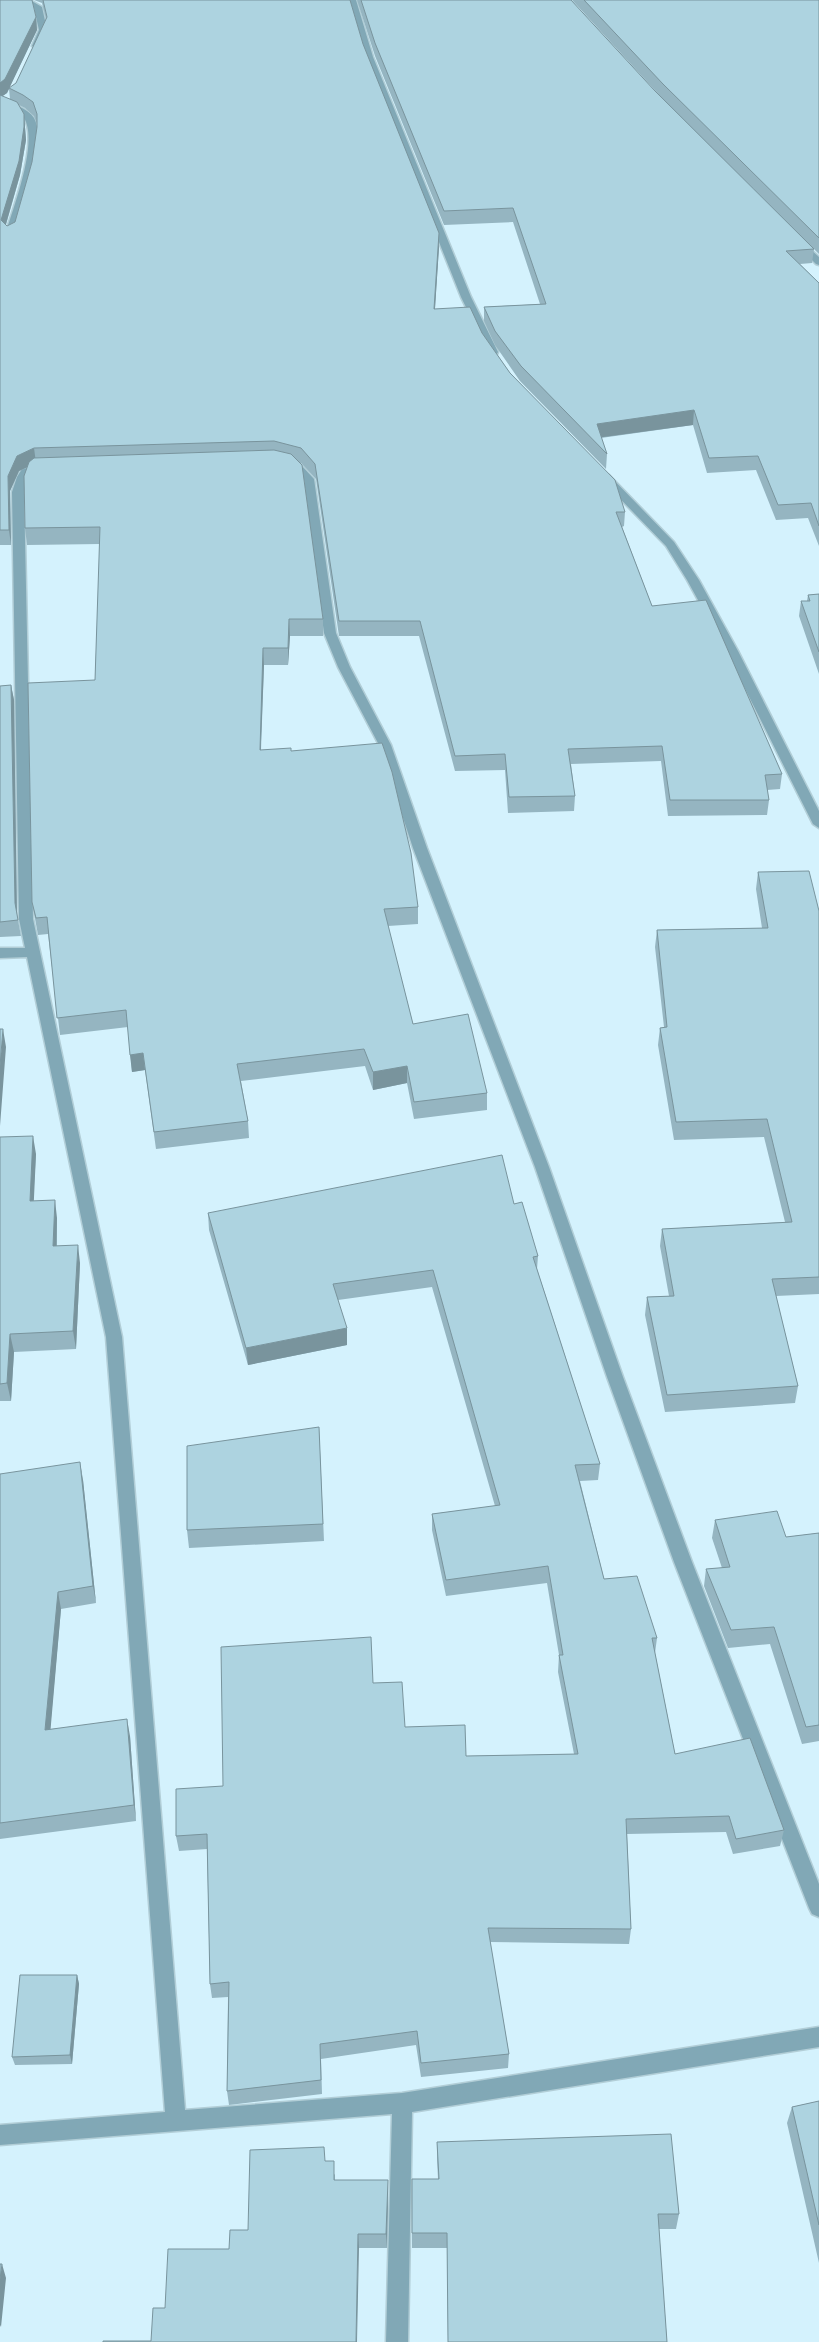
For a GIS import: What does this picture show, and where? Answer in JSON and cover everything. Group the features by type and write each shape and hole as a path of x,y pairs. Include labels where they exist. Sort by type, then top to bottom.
{"street":[{"path":"24,0 38,7 43,30 32,54"},
{"path":"352,0 369,57 466,297 488,346 499,361"},
{"path":"0,102 12,96"},
{"path":"0,102 24,113 31,120 33,128 30,160 10,235"},
{"path":"789,233 819,262"},
{"path":"275,461 297,467 309,478 330,632 344,668 385,745 420,848 542,1167 615,1377 683,1562 819,1908"},
{"path":"56,467 36,468 26,471 18,492 26,919 114,1337 176,2122"},
{"path":"598,470 670,544 694,580 819,824"},
{"path":"0,953 32,952"},
{"path":"0,2135 402,2103 819,2037"},
{"path":"397,2342 402,2103"}],"building":[{"path":"0,0 32,0 36,17 5,79 0,83"},
{"path":"43,0 350,0 363,44 439,233 434,309 470,307 482,333 510,373 615,480 625,512 616,512 652,606 706,600 782,774 765,775 769,800 670,800 662,746 568,749 575,796 509,797 505,754 455,756 420,621 339,621 315,464 301,448 274,441 34,448 17,456 8,476 9,530 0,530 0,95 17,102 24,114 19,161 1,220 7,226 15,222 32,162 37,127 37,114 33,102 9,88 16,83 47,17"},
{"path":"361,0 571,0 655,91 814,249 786,251 819,283 819,526 811,503 778,505 758,456 709,458 694,410 597,424 607,454 521,366 495,331 484,307 546,304 513,208 444,211 375,43"},
{"path":"584,0 819,0 819,238 663,84"},
{"path":"274,450 291,454 302,465 323,619 289,619 288,648 263,648 260,750 291,748 291,751 382,743 392,772 411,853 418,907 384,909 413,1024 468,1014 487,1093 414,1102 407,1066 373,1072 364,1049 237,1064 248,1121 154,1132 143,1053 130,1055 126,1010 57,1018 47,917 36,918 32,902 28,683 95,680 100,527 25,528 24,476 29,462 34,458"},
{"path":"819,594 819,652 801,601 810,601 808,595"},
{"path":"11,685 15,903 18,920 0,922 0,686"},
{"path":"809,871 819,911 819,1277 772,1279 798,1386 667,1395 647,1297 674,1296 662,1229 792,1222 767,1119 676,1122 660,1028 667,1027 657,930 768,928 758,872"},
{"path":"0,1029 3,1029 0,1066"},
{"path":"33,1136 30,1201 55,1200 53,1246 78,1245 73,1331 10,1334 7,1383 0,1384 0,1137"},
{"path":"502,1155 514,1204 522,1202 538,1256 533,1257 600,1464 575,1465 604,1579 637,1576 657,1638 652,1638 675,1754 750,1738 784,1830 736,1839 729,1816 626,1819 631,1929 488,1928 509,2054 421,2063 417,2031 320,2044 321,2080 227,2091 229,1982 210,1984 207,1834 176,1836 176,1789 223,1786 221,1647 371,1637 373,1683 402,1682 405,1727 465,1725 466,1756 578,1754 559,1655 563,1655 548,1566 446,1580 432,1514 500,1505 433,1270 333,1284 347,1328 246,1348 208,1213"},
{"path":"319,1427 323,1524 187,1530 187,1446"},
{"path":"80,1462 93,1586 58,1592 45,1730 127,1719 134,1805 0,1823 0,1474"},
{"path":"777,1511 786,1537 819,1533 819,1725 806,1727 774,1627 731,1630 706,1569 730,1567 715,1520"},
{"path":"20,1975 77,1975 70,2055 12,2057"},
{"path":"819,2101 819,2225 792,2107"},
{"path":"671,2134 679,2214 658,2214 667,2342 448,2342 447,2233 412,2233 412,2179 439,2179 437,2142"},
{"path":"324,2147 325,2161 334,2161 334,2180 388,2180 386,2234 358,2234 356,2342 103,2342 151,2341 153,2308 165,2308 168,2249 229,2249 230,2230 248,2230 250,2150"}]}
